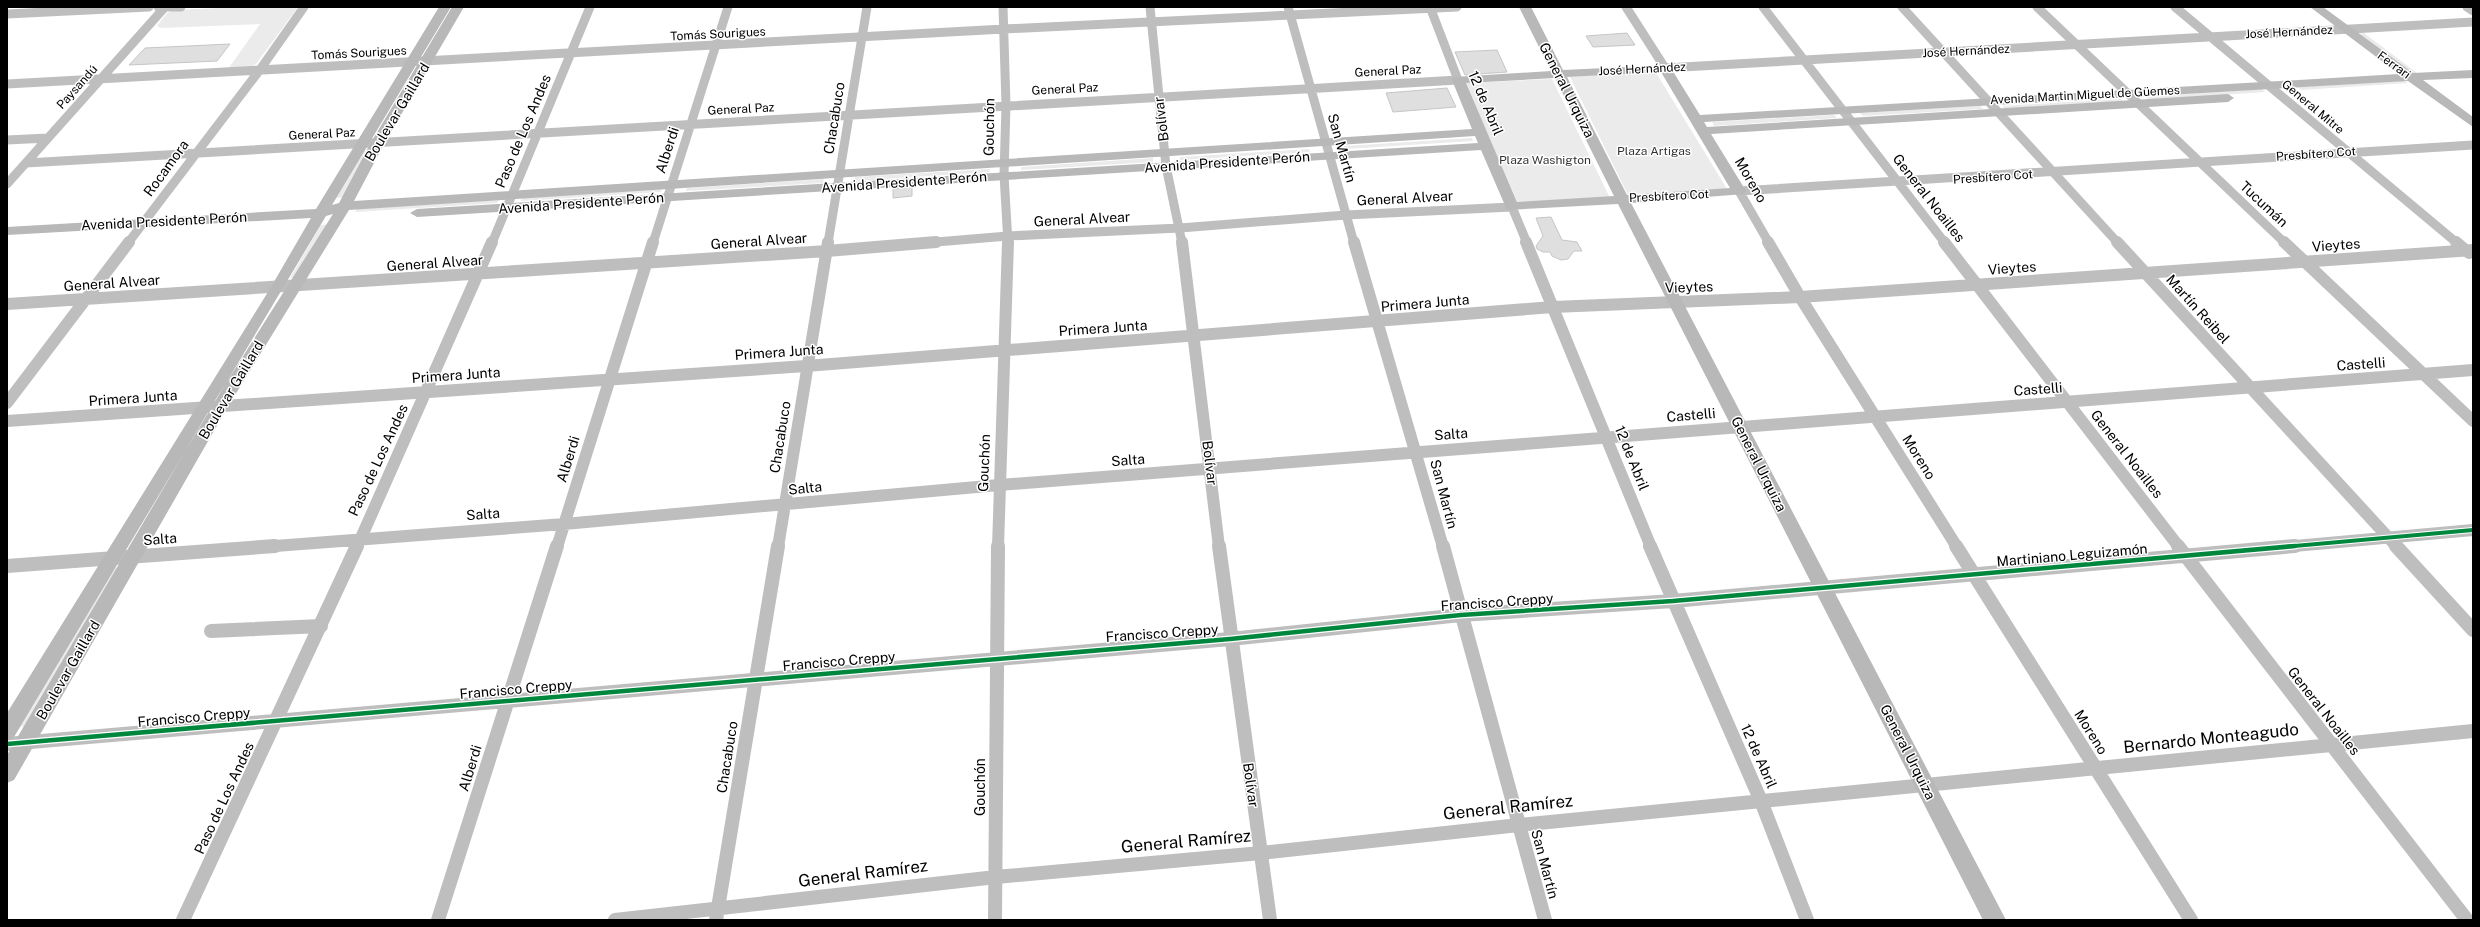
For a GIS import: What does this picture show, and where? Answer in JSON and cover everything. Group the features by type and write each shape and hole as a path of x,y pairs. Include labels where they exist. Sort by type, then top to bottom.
{"street":[{"path":"7,23 23,7"},
{"path":"7,14 149,7"},
{"path":"158,7 181,7"},
{"name":"Paysandú","path":"7,184 165,7"},
{"name":"Rocamora","path":"7,403 258,71 304,7"},
{"name":"Boulevar Gaillard","path":"335,212 360,145 445,7"},
{"name":"Boulevar Gaillard","path":"7,731 202,408 287,286 335,212 427,62 458,7"},
{"name":"Paso de Los Andes","path":"182,920 321,626 359,538 426,392 513,195 537,134 572,55 590,7"},
{"name":"Alberdi","path":"438,920 564,524 608,380 647,263 728,7"},
{"name":"Chacabuco","path":"717,915 806,366 827,251 867,7"},
{"name":"Gouchón","path":"995,920 996,657 999,485 1008,236 1004,169 1006,106 1002,7"},
{"name":"Bolívar","path":"1150,7 1153,23 1158,98 1166,159 1180,228 1211,470 1230,639 1270,920"},
{"name":"Tomás Sourigues","path":"7,84 410,62 572,55 1004,29 1153,23 1289,12 1458,7"},
{"name":"General Urquiza","path":"1525,7 1623,198 1674,302 1740,426 1822,588 1995,920"},
{"name":"Moreno","path":"1626,7 1704,131 1800,297 2191,920"},
{"name":"General Noailles","path":"1763,7 2467,920"},
{"name":"Martín Reibel","path":"1902,7 2473,630"},
{"name":"Tucumán","path":"2037,7 2473,421"},
{"name":"General Mitre","path":"2175,7 2348,152 2471,252"},
{"name":"Ferrari","path":"2316,7 2411,77"},
{"name":"Ferrari","path":"2333,7 2426,82 2473,123"},
{"path":"2467,7 2473,11"},
{"name":"12 de Abril","path":"1430,8 1458,80 1487,146 1673,601 1762,801 1807,920"},
{"name":"San Martín","path":"1289,12 1326,149 1417,452 1545,920"},
{"name":"José Hernández","path":"1458,80 1558,73 2473,22"},
{"name":"Avenida Martin Miguel de Güemes","path":"1704,131 2140,105 2426,82 2473,74"},
{"name":"Avenida Martin Miguel de Güemes","path":"1696,119 1842,109 2128,94 2267,84 2411,77 2440,86 2473,84"},
{"name":"General Paz","path":"26,163 193,155 1458,80"},
{"path":"2440,86 2473,110"},
{"name":"Avenida Presidente Perón","path":"1326,149 1481,132"},
{"path":"7,140 48,138"},
{"name":"Presbítero Cot","path":"1512,207 1623,198 2054,173 2348,152 2473,145"},
{"name":"Avenida Presidente Perón","path":"7,231 335,212 506,208 670,191 1326,149 1487,146"},
{"name":"Avenida Presidente Perón","path":"335,212 513,195 670,191"},
{"name":"General Alvear","path":"7,304 827,251 1008,236 1180,228 1346,215 1512,207"},
{"name":"Vieytes","path":"1553,307 1800,297 2471,252"},
{"name":"Boulevar Gaillard","path":"7,774 135,556 287,286"},
{"name":"Primera Junta","path":"7,421 806,366 1004,349 1194,337 1553,307"},
{"name":"Castelli","path":"1606,438 1740,426 1875,417 2473,370"},
{"name":"Salta","path":"7,566 359,538 564,524 784,506 999,485 1211,470 1417,452 1606,438"},
{"name":"Martiniano Leguizamón","path":"1673,601 2473,530"},
{"name":"Francisco Creppy","path":"7,744 755,680 996,657 1230,639 1461,616 1673,601"},
{"path":"211,631 321,626"},
{"name":"Bernardo Monteagudo","path":"1762,801 2473,731"},
{"name":"General Ramírez","path":"615,920 717,915 996,877 1261,853 1519,825 1762,801"}],"green space":[{"path":"242,7 298,7 256,64 248,68 228,69 260,24 161,28 157,26 167,13 175,10"},
{"path":"2364,33 2417,73 2410,73 2357,34"},
{"name":"Plaza Artigas","path":"1655,71 1727,189 1628,195 1570,77"},
{"name":"Plaza Washigton","path":"1552,79 1610,198 1518,203 1465,83"},
{"path":"2404,81 2408,83 2301,90 2297,87"},
{"path":"2262,89 2265,92 2149,100 2146,97"},
{"path":"2121,99 2124,102 2005,109 2002,106"},
{"path":"1980,106 1983,109 1863,116 1860,113"},
{"path":"1834,115 1837,118 1714,126 1712,122"},
{"path":"1472,138 1473,141 1345,149 1344,146"},
{"path":"1309,149 1310,152 1180,160 1180,157"},
{"path":"361,151 370,151 345,197 336,198"},
{"path":"1153,158 1153,162 1021,170 1021,167"},
{"path":"990,169 989,172 854,181 855,177"},
{"path":"824,179 823,183 686,191 687,188"},
{"path":"662,189 661,192 521,201 522,198"},
{"path":"499,200 497,203 355,212 357,209"},
{"path":"330,224 299,278 290,278 321,225"},
{"path":"122,567 29,726 16,727 110,568"}],"building":[{"path":"1627,33 1635,45 1593,47 1586,36"},
{"path":"230,44 217,61 129,65 145,48"},
{"path":"1497,50 1507,72 1465,75 1455,52"},
{"path":"1447,88 1456,107 1393,112 1386,93"},
{"path":"912,187 912,196 893,198 893,189"},
{"path":"1551,217 1562,240 1577,242 1582,251 1574,251 1568,259 1561,260 1552,256 1550,252 1543,252 1537,249 1536,246 1543,236 1536,218"}],"cycle path":[{"path":"7,744 1230,639 1461,615 1673,601 2473,530"}]}
